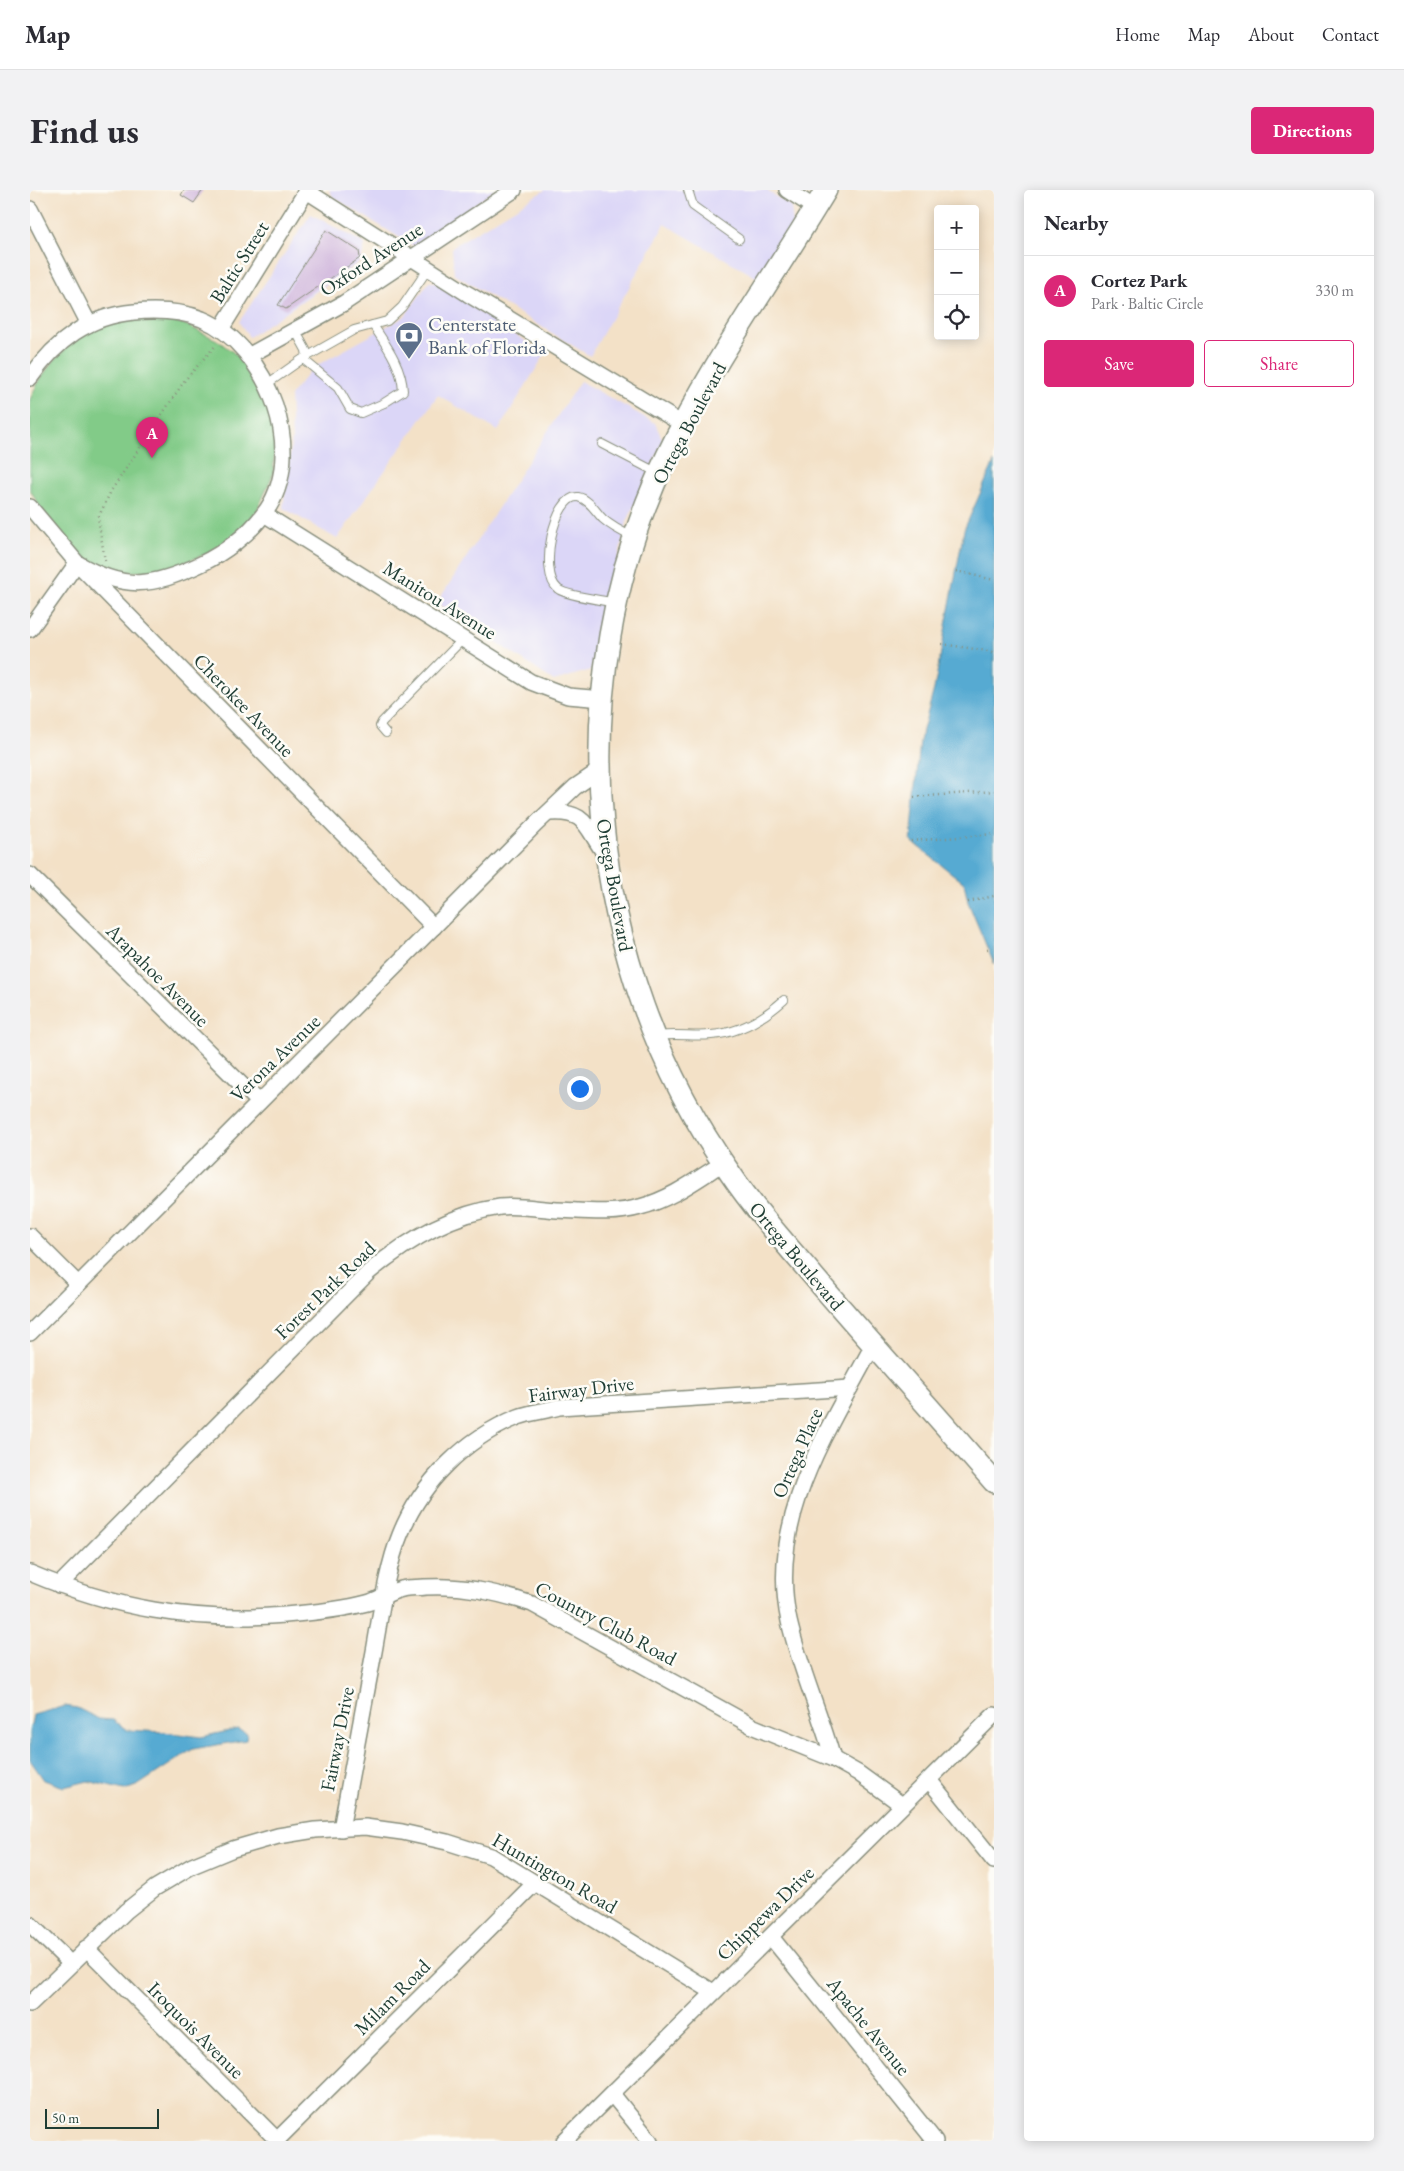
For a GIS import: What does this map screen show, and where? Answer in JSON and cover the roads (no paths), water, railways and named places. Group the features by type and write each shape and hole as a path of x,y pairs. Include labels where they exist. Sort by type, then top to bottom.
{"main road":[{"name":"Ortega Boulevard","path":"820,199 715,370 684,425 659,474 635,538 617,603 603,699 600,770 605,854 624,947 638,993 673,1078 723,1163 764,1218 994,1482"}],"street":[{"path":"306,190 428,269 684,425"},
{"name":"Baltic Street","path":"222,334 306,190"},
{"name":"Oxford Avenue","path":"248,356 344,302 514,190"},
{"path":"787,190 820,199"},
{"path":"30,209 89,324"},
{"path":"30,378 47,355 66,337 89,324 122,313 158,311 177,313 201,319 248,356 267,384 279,418 282,455 276,488 264,514 241,538 207,561 153,582 126,583 101,576 77,563 30,629"},
{"name":"Cherokee Avenue","path":"30,507 77,563 434,927"},
{"name":"Manitou Avenue","path":"264,514 464,638 531,682 553,692 576,697 603,699"},
{"name":"Verona Avenue","path":"30,1333 258,1102 575,787 600,770"},
{"path":"549,813 566,812 581,818 605,854"},
{"name":"Arapahoe Avenue","path":"30,875 258,1102"},
{"name":"Forest Park Road","path":"59,1585 369,1272 395,1250 428,1232 461,1218 500,1207 610,1212 639,1208 674,1194 723,1163"},
{"path":"30,1236 78,1284"},
{"name":"Ortega Place","path":"833,1758 798,1655 789,1619 786,1583 787,1548 791,1519 805,1477 873,1345"},
{"name":"Fairway Drive","path":"341,1829 385,1595 400,1535 414,1507 434,1478 456,1455 488,1432 519,1417 559,1408 850,1388"},
{"name":"Country Club Road","path":"30,1573 59,1585 118,1604 169,1613 223,1617 285,1615 367,1603 402,1588 472,1587 497,1592 532,1604 754,1727 833,1758 858,1773 902,1805"},
{"name":"Chippewa Drive","path":"564,2141 712,1992 994,1715"},
{"path":"929,1780 994,1861"},
{"name":"Huntington Road","path":"30,2004 70,1963 126,1911 155,1888 192,1866 233,1849 278,1836 315,1830 365,1827 402,1832 447,1842 491,1856 712,1992"},
{"name":"Milam Road","path":"278,2140 536,1883"},
{"path":"30,1924 70,1963"},
{"name":"Apache Avenue","path":"771,1936 936,2141"},
{"name":"Iroquois Avenue","path":"86,1948 278,2140"},
{"path":"612,2094 650,2141"}],"lane":[{"path":"688,190 693,206 739,239"},
{"path":"267,384 305,358 354,330 387,321 402,307 428,269"},
{"path":"305,358 338,388 350,409 362,412 384,403 403,390 403,377 393,356 373,325"},
{"path":"295,330 306,350 305,358"},
{"path":"602,444 659,474"},
{"path":"617,603 559,590 551,581 548,568 548,552 561,506 568,499 577,497 587,501 618,530 635,538"},
{"path":"386,732 380,726 382,722 464,638"},
{"path":"655,1037 671,1034 711,1035 740,1029 764,1017 784,1000"}],"water":[{"path":"994,462 994,964 968,902 964,883 911,841 920,741 934,689 964,530"},
{"path":"65,1706 77,1708 99,1719 113,1720 127,1730 201,1737 238,1729 247,1733 246,1740 193,1749 137,1786 124,1790 88,1781 64,1787 44,1780 30,1760 30,1730 33,1715"}],"place":[{"name":"Centerstate Bank of Florida","path":"409,360"},
{"name":"Cortez Park","path":"152,458"}]}
